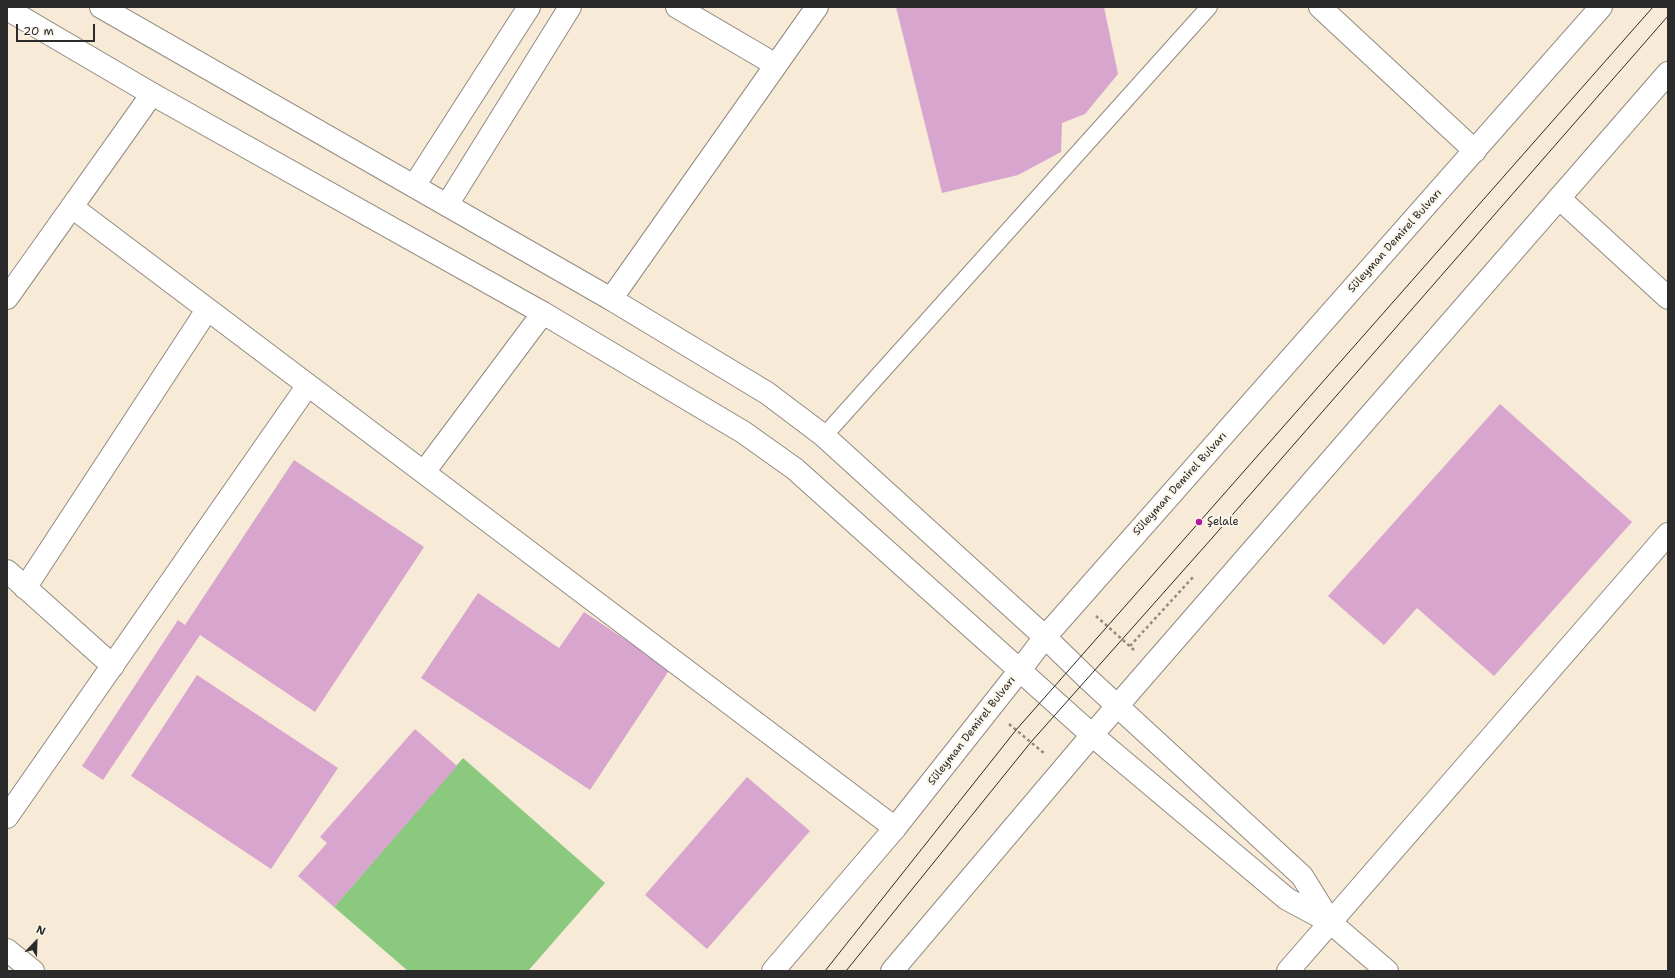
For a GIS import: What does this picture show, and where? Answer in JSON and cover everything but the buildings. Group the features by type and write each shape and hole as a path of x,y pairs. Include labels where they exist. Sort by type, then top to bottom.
{"street":[{"path":"101,7 611,299 767,393 824,436 1045,637 1118,707 1302,876 1330,922"},
{"path":"414,186 529,7"},
{"path":"448,205 570,7"},
{"path":"677,7 776,65"},
{"path":"611,299 817,7"},
{"path":"1320,7 1475,151"},
{"name":"Süleyman Demirel Bulvarı","path":"773,971 895,828 990,709 1045,637 1601,7"},
{"path":"7,9 152,94 543,313 743,432 795,469 1092,735 1287,899 1330,922 1387,971"},
{"path":"892,971 1092,735 1118,707 1668,73"},
{"path":"7,298 152,94"},
{"path":"1559,198 1668,298"},
{"path":"72,207 895,828"},
{"path":"25,588 207,310"},
{"path":"424,472 543,313"},
{"path":"7,817 308,385"},
{"path":"1288,971 1668,534"},
{"path":"7,571 113,666"},
{"path":"7,950 33,971"}],"lane":[{"path":"824,436 1209,7"}],"path":[{"path":"1130,646 1194,576"},
{"path":"1077,600 1152,666"},
{"path":"990,709 1063,769"}],"green space":[{"path":"463,758 605,883 528,971 408,971 334,907"}],"tram line":[{"path":"825,971 1016,730 1653,7"},
{"path":"846,971 1031,742 1213,537 1668,16"}],"place":[{"name":"Şelale","path":"1199,522"}]}
